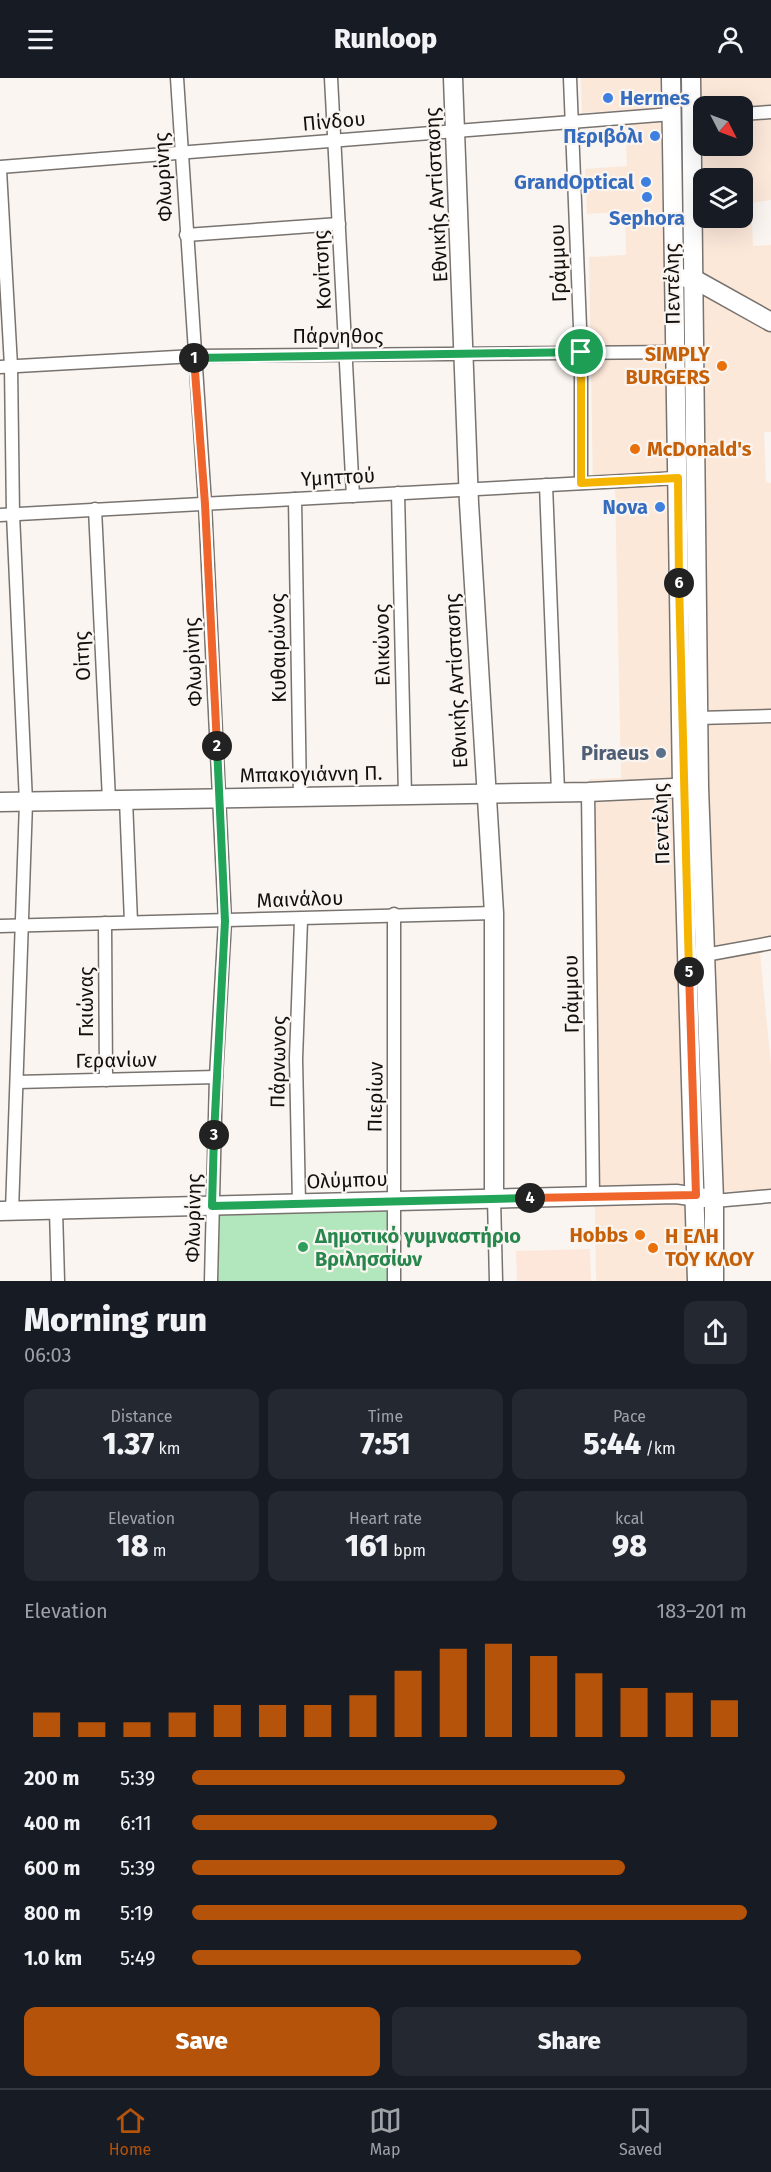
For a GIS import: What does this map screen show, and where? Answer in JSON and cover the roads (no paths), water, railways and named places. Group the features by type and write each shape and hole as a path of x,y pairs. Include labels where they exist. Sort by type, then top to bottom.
{"street":[{"name":"Φλωρίνης","path":"177,78 205,504 225,921 216,1077 211,1281"},
{"name":"Κονίτσης","path":"331,78 354,496"},
{"name":"Εθνικής Αντίστασης","path":"453,78 469,489 485,794 494,913 496,1281"},
{"name":"Γράμμου","path":"570,78 581,352 581,483"},
{"name":"Πεντέλης","path":"671,78 697,1281"},
{"name":"Πεντέλης","path":"691,78 694,96"},
{"path":"753,113 771,112"},
{"name":"Πίνδου","path":"0,168 672,114"},
{"name":"Πεντέλης","path":"697,156 694,279 698,718 688,789 705,955 714,1201 714,1281"},
{"path":"0,168 5,367 26,802 20,925 17,1082 6,1211"},
{"path":"186,235 339,224"},
{"path":"675,278 694,279 771,322"},
{"name":"Πάρνηθος","path":"5,367 194,356 676,352"},
{"name":"Υμηττού","path":"0,515 678,478"},
{"path":"546,485 558,792"},
{"name":"Ελικώνος","path":"398,493 405,795"},
{"name":"Κυθαιρώνος","path":"295,499 300,797"},
{"name":"Οίτης","path":"95,510 117,800 131,922"},
{"path":"698,718 771,716"},
{"name":"Μπακογιάννη Π.","path":"0,802 688,789"},
{"name":"Γράμμου","path":"588,792 593,1196"},
{"name":"Μαινάλου","path":"0,926 301,920 394,914 494,913"},
{"name":"Πιερίων","path":"394,914 394,1281"},
{"name":"Πάρνωνος","path":"299,1204 296,1059 301,920"},
{"name":"Γκιώνας","path":"105,924 106,1080"},
{"path":"705,955 771,943"},
{"name":"Γερανίων","path":"17,1082 216,1077"},
{"name":"Ολύμπου","path":"6,1211 593,1196 696,1195 714,1201"},
{"path":"714,1201 771,1196"},
{"path":"56,1210 58,1281"}],"place":[{"name":"Hermes","path":"608,98"},
{"name":"Περιβόλι","path":"655,136"},
{"name":"GrandOptical","path":"646,182"},
{"name":"Sephora","path":"647,197"},
{"name":"SIMPLY BURGERS","path":"722,366"},
{"name":"McDonald's","path":"635,449"},
{"name":"Nova","path":"660,507"},
{"name":"Piraeus","path":"661,753"},
{"name":"Hobbs","path":"640,1235"},
{"name":"Δημοτικό γυμναστήριο Βριλησσίων","path":"303,1247"},
{"name":"Η ΕΛΗ ΤΟΥ ΚΛΟΥ","path":"653,1248"}]}
